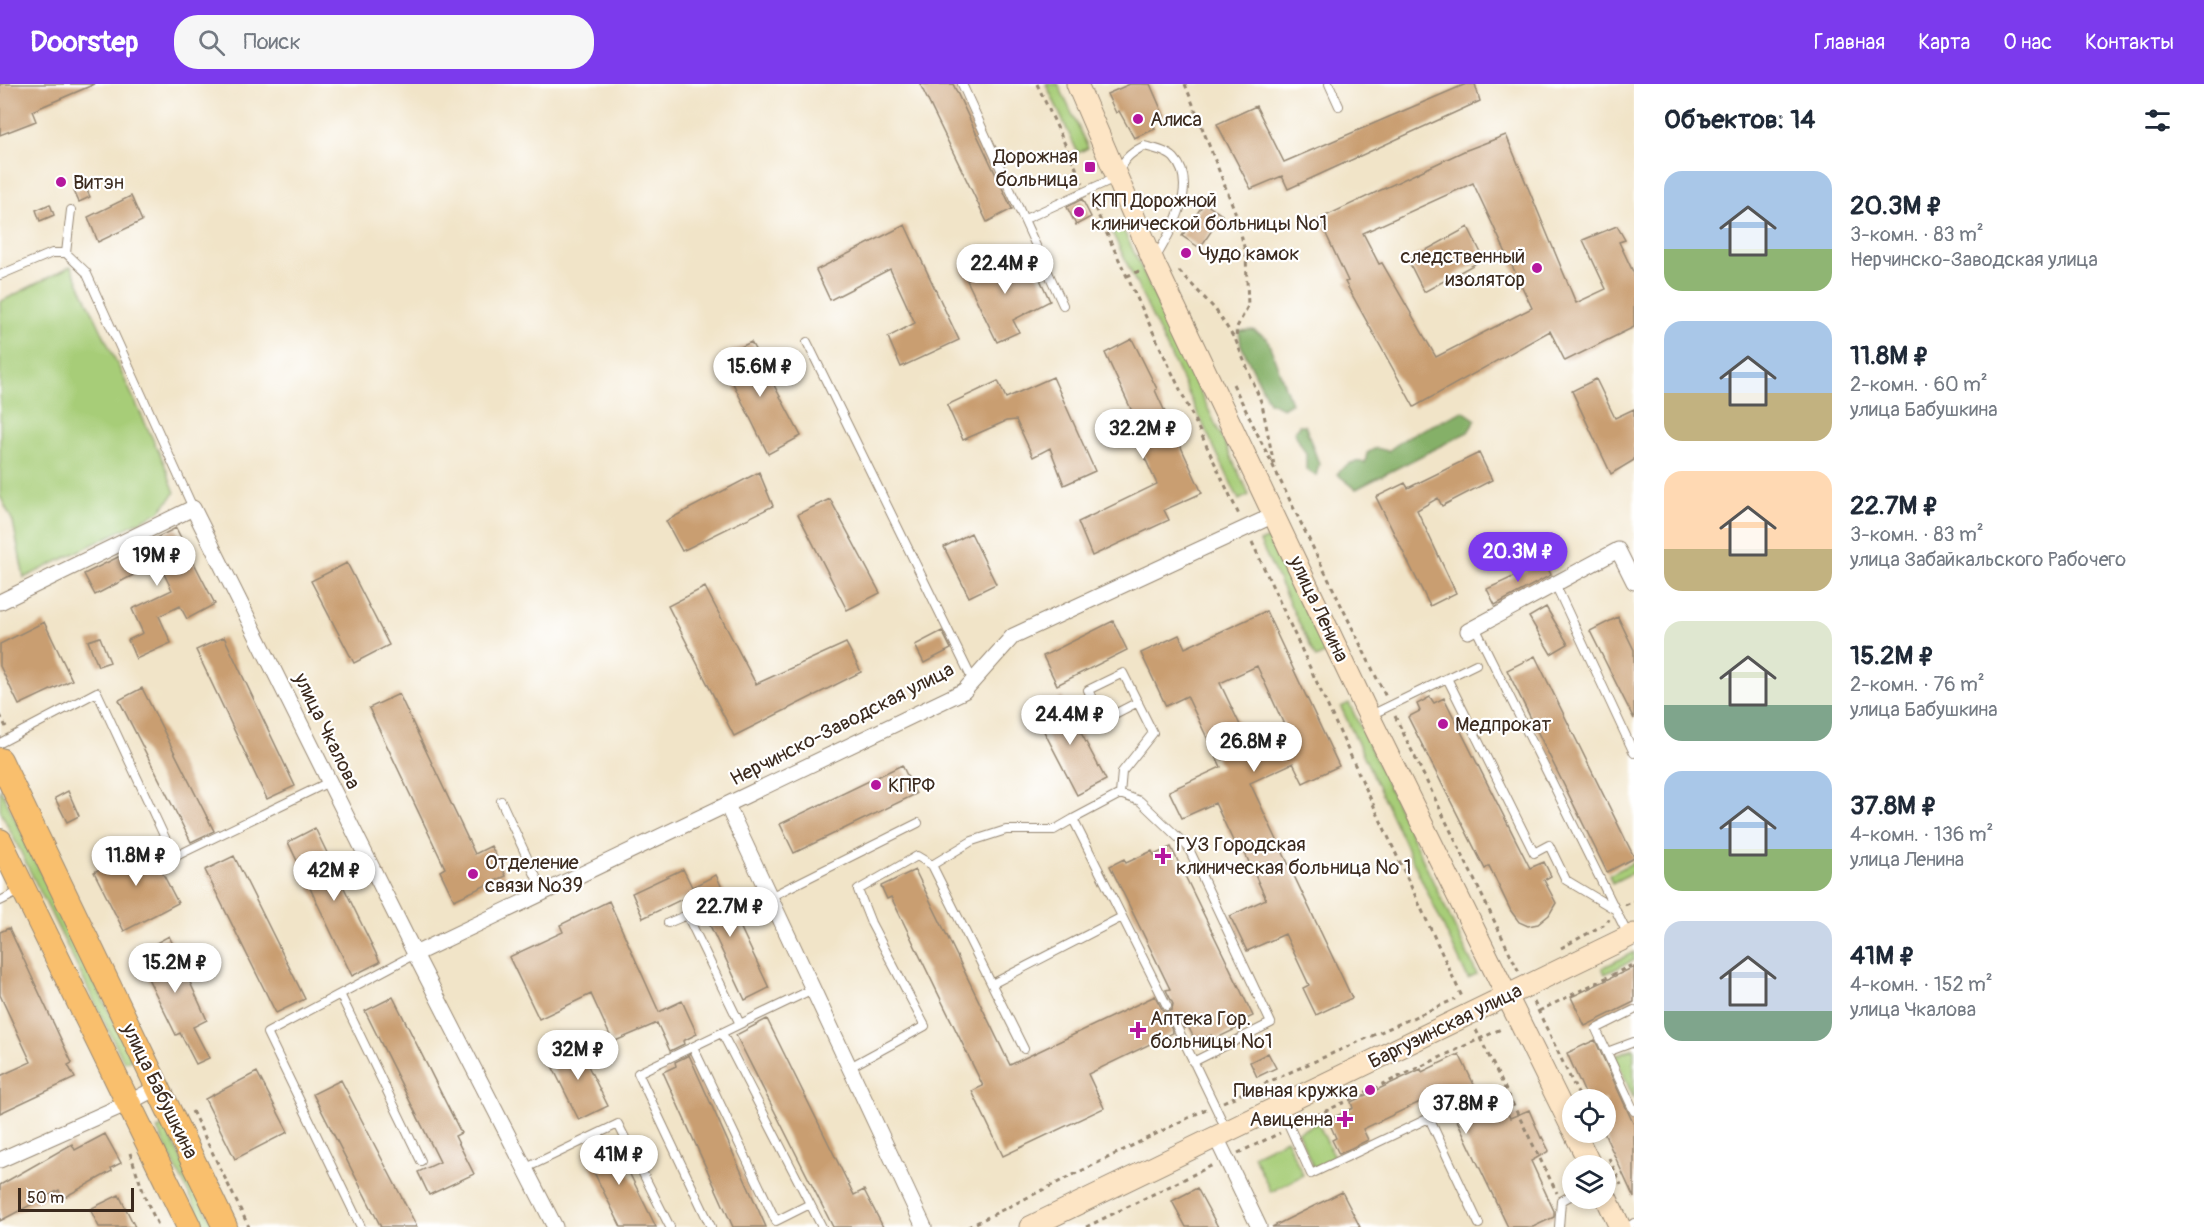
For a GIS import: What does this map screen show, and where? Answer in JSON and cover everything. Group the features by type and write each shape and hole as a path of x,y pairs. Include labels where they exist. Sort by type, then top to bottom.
{"main road":[{"name":"улица Ленина","path":"1077,84 1153,261 1274,515 1503,988 1529,1016 1562,1102"},
{"name":"улица Бабушкина","path":"0,760 225,1227"},
{"name":"улица Бабушкина","path":"1,847 24,889 189,1227"},
{"name":"Баргузинская улица","path":"1029,1227 1280,1107 1465,1005 1522,978 1631,935"},
{"path":"1584,1143 1594,1155"},
{"path":"1616,1200 1620,1227"}],"street":[{"path":"0,602 193,508"},
{"name":"улица Чкалова","path":"193,508 415,954 555,1227"},
{"name":"Нерчинско-Заводская улица","path":"415,954 964,691 1013,636 1274,515"},
{"path":"1471,629 1618,550 1634,582"},
{"path":"727,805 924,1227"},
{"path":"0,1160 128,1103 158,1087"},
{"path":"1221,1134 1226,1159 1259,1227"}],"lane":[{"path":"962,84 1063,305"},
{"path":"1329,84 1339,106"},
{"path":"1025,219 1117,177 1121,165 1129,154 1144,146 1157,149 1173,158 1183,175 1183,203 1165,242 1153,261"},
{"path":"0,275 52,253 66,253 71,210"},
{"name":"улица Чкалова","path":"66,253 86,272 193,508"},
{"path":"807,342 973,681"},
{"path":"1555,584 1634,753"},
{"path":"1471,629 1631,935"},
{"path":"1370,716 1476,664"},
{"path":"1120,794 1122,772 1153,733 1138,702 1123,673 1088,690 1103,720 1138,702"},
{"path":"1447,678 1534,853 1549,845 1566,880 1616,910"},
{"path":"0,743 97,692 174,857 329,782"},
{"path":"932,865 972,841 1006,830 1054,830 1120,794 1140,801 1188,847 1271,1023 1193,1062"},
{"path":"501,801 543,892"},
{"path":"1073,819 1167,1006"},
{"path":"770,897 918,823"},
{"path":"850,1068 925,1026 872,923 858,890 917,856 932,865 1024,1049"},
{"path":"0,901 24,889"},
{"path":"668,923 687,915 740,1024"},
{"path":"992,984 1122,917"},
{"path":"361,1227 267,1033 415,954"},
{"path":"711,1227 638,1073 813,988"},
{"path":"340,994 421,1161"},
{"path":"1634,1010 1596,1029 1634,1111"},
{"path":"1174,1021 1215,1105 1221,1134"},
{"path":"722,1033 822,1227"},
{"path":"1607,1052 1634,1042"},
{"path":"693,1047 776,1221 810,1204"},
{"path":"1280,1107 1311,1174 1429,1118 1479,1224"},
{"path":"524,1169 618,1124 670,1227"},
{"path":"1559,1227 1561,1201"},
{"path":"1628,1227 1634,1223"}],"path":[{"path":"1037,84 1245,528 1480,1039 1561,1201"},
{"path":"1185,84 1236,214 1246,255 1248,306 1237,327 1236,341"},
{"path":"1187,290 1177,269 1215,309 1236,341 1262,404 1275,470"},
{"path":"1228,374 1522,978 1529,1016 1574,1089"},
{"path":"1558,950 1607,923 1616,910 1634,901"},
{"path":"1086,1227 1634,964"},
{"path":"1503,988 1522,978"},
{"path":"968,1227 1215,1105 1465,1005 1471,992"}],"green space":[{"path":"1046,84 1058,84 1088,148 1078,153"},
{"path":"1122,227 1249,495 1239,500 1112,232"},
{"path":"71,266 164,463 175,493 159,512 24,578 13,522 0,496 0,302"},
{"path":"1253,330 1267,338 1291,403 1283,408 1269,402 1241,345 1239,331"},
{"path":"1463,411 1476,420 1468,432 1356,489 1337,474 1350,464 1365,463 1367,453 1376,448 1388,451 1409,436"},
{"path":"1299,425 1305,425 1319,464 1316,476 1306,469 1306,454 1294,432"},
{"path":"1270,538 1326,653 1316,658 1260,542"},
{"path":"1349,703 1477,975 1468,979 1341,707"},
{"path":"0,788 132,1059 124,1062 0,810"},
{"path":"1634,862 1634,872 1612,883 1609,875"},
{"path":"1634,952 1634,960 1605,974 1602,968"},
{"path":"1633,1048 1634,1050 1634,1099 1615,1056"},
{"path":"1318,1123 1335,1159 1314,1169 1298,1132"},
{"path":"165,1126 214,1227 205,1227 157,1129"},
{"path":"1286,1139 1303,1175 1271,1192 1253,1155"}],"building":[{"path":"0,84 95,84 32,111 36,121 0,135"},
{"path":"920,84 953,84 1012,209 987,222"},
{"path":"1130,84 1150,84 1164,116 1152,121 1155,129 1134,138 1119,111 1116,113 1107,94"},
{"path":"1466,84 1475,84 1480,101 1288,189 1282,176 1251,189 1217,124 1256,106 1284,162"},
{"name":"следственный изолятор","path":"1506,135 1576,303 1606,289 1583,240 1617,226 1625,240 1619,242 1634,274 1634,327 1565,361 1550,331 1414,407 1345,282 1348,281 1319,219 1464,151","holes":["1473,183 1532,308 1436,357 1382,263 1379,264 1363,233"]},
{"path":"85,186 90,197 79,202 74,191"},
{"path":"131,196 142,221 98,242 88,217"},
{"name":"КПП Дорожной клинической больницы №1","path":"1082,199 1091,217 1076,225 1067,207"},
{"path":"1204,203 1222,215 1200,248 1182,236"},
{"path":"50,204 54,215 40,221 36,210"},
{"path":"905,225 959,340 901,367 888,337 915,323 890,269 830,300 816,270"},
{"path":"1468,227 1484,259 1424,292 1408,260"},
{"path":"982,257 993,279 1031,260 1050,301 1013,320 1019,332 997,342 961,268"},
{"path":"1132,339 1157,389 1155,390 1202,493 1164,510 1169,520 1092,556 1078,522 1157,484 1129,424 1136,420 1105,353"},
{"path":"751,342 801,436 768,454 720,357"},
{"path":"1053,377 1095,471 1064,485 1050,448 1033,457 1016,420 1006,421 963,440 947,405 998,381 1006,398"},
{"path":"1596,379 1615,418 1634,409 1634,460 1611,474 1572,391"},
{"path":"1479,453 1492,480 1442,506 1438,498 1417,510 1456,593 1430,606 1376,497 1405,483 1408,488"},
{"path":"759,472 773,506 682,551 666,521"},
{"path":"830,499 880,593 847,610 798,514"},
{"path":"176,528 215,604 187,619 180,606 159,616 171,643 136,659 128,640 143,633 132,609 172,590 158,562 95,595 84,574"},
{"path":"971,533 996,584 969,597 944,547"},
{"path":"1545,562 1551,575 1495,605 1487,589"},
{"path":"347,563 389,645 354,663 311,581"},
{"path":"705,587 756,684 846,643 861,672 734,736 668,606"},
{"path":"1546,607 1568,644 1551,654 1529,617"},
{"path":"1266,611 1339,766 1303,783 1293,763 1250,783 1352,998 1316,1015 1303,988 1309,985 1285,934 1247,951 1230,916 1266,899 1242,847 1237,849 1215,803 1182,818 1169,791 1221,767 1187,696 1166,706 1141,653 1179,635 1185,648","holes":["1257,666 1286,729 1250,746 1220,683"]},
{"path":"1618,617 1634,650 1634,719 1590,631"},
{"path":"1113,621 1127,650 1057,685 1043,656"},
{"path":"44,622 72,680 19,705 0,666 0,644"},
{"path":"942,631 951,649 924,663 915,645"},
{"path":"100,637 110,662 98,666 88,641"},
{"path":"224,637 295,786 267,799 196,650"},
{"path":"1535,656 1634,857 1607,872 1507,670"},
{"path":"142,688 214,831 191,842 119,700"},
{"path":"399,694 475,854 491,846 506,876 454,900 440,871 445,868 369,708"},
{"path":"1062,697 1106,780 1077,795 1034,712"},
{"path":"1430,697 1434,703 1444,698 1530,868 1544,862 1551,876 1544,880 1556,903 1549,915 1538,924 1528,926 1519,922 1511,911 1489,866 1485,869 1408,717 1420,711 1417,704"},
{"path":"902,765 916,794 794,853 780,824"},
{"path":"68,791 79,816 67,822 55,798"},
{"path":"315,828 380,962 352,976 288,842"},
{"path":"147,843 178,903 124,931 94,872"},
{"path":"1171,847 1253,1016 1242,1021 1244,1025 1213,1040 1211,1035 1196,1042 1188,1026 1184,1028 1178,1016 1171,1016 1168,1021 1173,1033 1088,1074 1104,1108 1003,1156 972,1091 983,1086 891,897 887,899 881,886 915,870 1010,1065 1155,996 1163,1011 1172,1010 1173,1004 1166,990 1170,989 1110,866 1124,859 1126,863 1152,851 1154,855"},
{"path":"234,856 305,999 276,1013 205,870"},
{"path":"683,869 695,893 643,918 632,893"},
{"path":"716,875 769,988 745,1000 692,887"},
{"path":"609,901 659,1012 682,1001 697,1034 670,1051 657,1023 613,1042 591,994 539,1019 509,957 563,932 560,925"},
{"path":"9,928 72,1063 68,1065 75,1078 0,1113 0,1076 31,1062 0,995 0,932"},
{"path":"169,936 207,1020 193,1027 209,1058 196,1064 180,1033 176,1035 136,954"},
{"path":"1634,967 1634,1002 1585,1026 1571,997"},
{"path":"393,997 461,1133 455,1136 474,1174 429,1195 418,1172 440,1162 365,1011"},
{"path":"767,1019 854,1195 864,1190 883,1227 833,1227 736,1035"},
{"path":"1595,1040 1634,1125 1634,1198 1609,1143 1616,1143 1616,1089 1583,1089 1567,1053"},
{"path":"576,1042 608,1106 579,1120 547,1056"},
{"path":"1268,1053 1276,1068 1257,1077 1250,1062"},
{"path":"1459,1054 1480,1097 1496,1089 1510,1118 1529,1110 1549,1151 1531,1161 1554,1211 1554,1217 1533,1227 1508,1227 1443,1091 1363,1129 1368,1140 1339,1154 1332,1140 1336,1138 1328,1120 1353,1108 1351,1102"},
{"path":"689,1055 766,1227 733,1227 663,1072 676,1066 675,1062"},
{"path":"257,1072 288,1132 235,1159 205,1099"},
{"path":"341,1080 417,1227 381,1227 313,1094"},
{"path":"105,1134 121,1163 111,1168 112,1171 63,1198 59,1190 0,1221 0,1185 72,1144 75,1150"},
{"path":"612,1138 656,1227 621,1227 584,1152"},
{"path":"1197,1188 1218,1227 1186,1227 1172,1201"},
{"path":"1342,1192 1360,1227 1272,1227"},
{"path":"119,1195 135,1227 99,1227 90,1209"}],"place":[{"name":"Алиса","path":"1138,119"},
{"name":"Дорожная больница","path":"1090,167"},
{"name":"Витэн","path":"61,182"},
{"name":"КПП Дорожной клинической больницы №1","path":"1079,212"},
{"name":"Чудо камок","path":"1186,253"},
{"name":"следственный изолятор","path":"1537,268"},
{"name":"Медпрокат","path":"1443,724"},
{"name":"КПРФ","path":"876,785"},
{"name":"ГУЗ Городская клиническая больница № 1","path":"1163,856"},
{"name":"Отделение связи №39","path":"473,874"},
{"name":"Аптека Гор. больницы №1","path":"1138,1030"},
{"name":"Пивная кружка","path":"1370,1090"},
{"name":"Авиценна","path":"1345,1119"}]}
